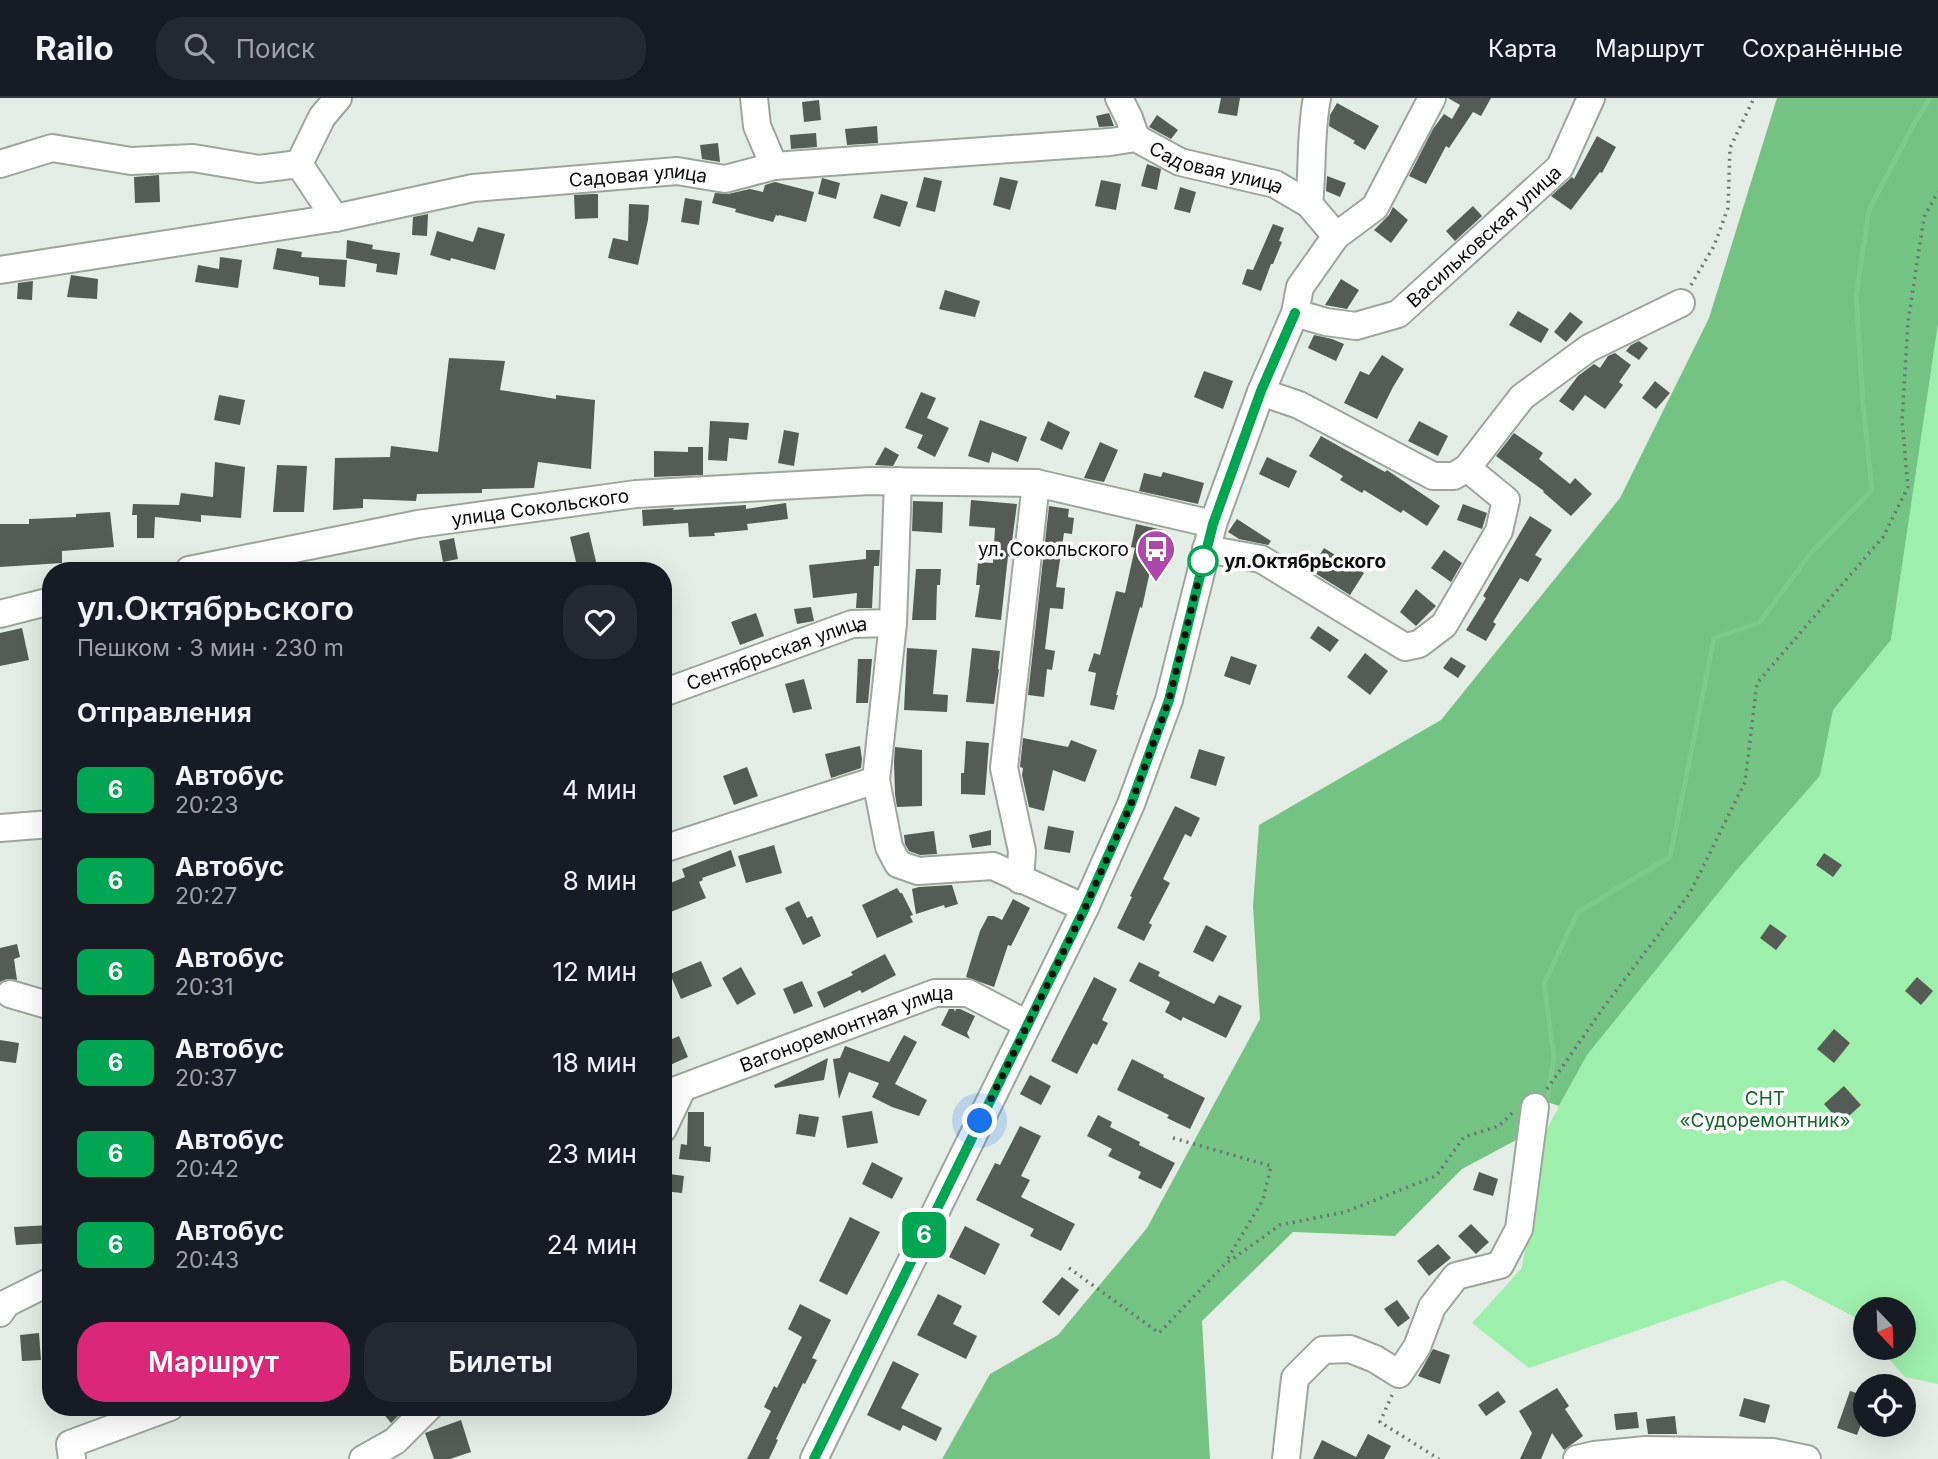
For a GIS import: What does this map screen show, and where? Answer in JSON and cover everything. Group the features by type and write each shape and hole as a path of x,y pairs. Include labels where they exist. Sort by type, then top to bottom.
{"street":[{"path":"299,164 322,117 338,98"},
{"path":"754,98 757,126 774,166"},
{"path":"1119,98 1136,138"},
{"path":"1309,204 1312,121 1317,98"},
{"path":"814,1459 1085,908 1131,804 1169,700 1210,537 1261,391 1295,313 1300,287 1336,236 1375,207 1432,98"},
{"name":"Васильковская улица","path":"1295,313 1326,322 1356,326 1398,314 1560,167 1591,98"},
{"name":"Садовая улица","path":"0,270 335,218 473,188 677,171 725,179 774,166 1136,138 1180,162 1275,184 1309,204 1336,236"},
{"path":"0,164 52,148 131,161 193,159 259,169 299,164"},
{"path":"299,164 335,218"},
{"path":"1261,391 1299,405 1433,476 1454,476 1467,468 1522,397 1589,348 1681,303"},
{"name":"улица Сокольского","path":"229,562 418,524 636,494 870,481 1037,483 1210,537 1261,559 1405,647 1419,644 1444,625 1499,531 1506,500 1467,468"},
{"path":"898,481 893,623 876,780 889,847 898,864 918,871 993,866 1085,908"},
{"path":"1020,880 1021,851 1004,768 1037,483"},
{"path":"0,614 42,603"},
{"name":"Сентябрьская улица","path":"672,689 852,624 893,623"},
{"path":"672,846 876,780"},
{"path":"0,828 42,825"},
{"name":"Вагоноремонтная улица","path":"673,1092 935,993 968,993 1027,1024"},
{"path":"10,994 42,1003"},
{"path":"1286,1459 1295,1378 1323,1350 1350,1349 1375,1359 1399,1374 1417,1347 1432,1307 1456,1276 1500,1265 1519,1229 1535,1107"},
{"path":"0,1313 7,1303 42,1286"},
{"path":"72,1459 70,1444 146,1416"},
{"path":"363,1459 395,1441 420,1416"},
{"path":"1577,1459 1646,1450 1773,1452 1807,1459"}],"path":[{"path":"1681,303 1714,246 1728,208 1730,149 1754,98"},
{"path":"1069,1268 1159,1333 1224,1265 1280,1225 1345,1212 1436,1176 1464,1137 1499,1126 1522,1103 1535,1107 1603,1008 1690,893 1745,782 1757,684 1884,537 1908,487 1902,421 1908,322 1924,217 1938,192"},
{"path":"1173,1138 1271,1166 1263,1200 1224,1265"},
{"path":"1394,1392 1380,1422 1439,1459"}],"green space":[{"path":"1777,98 1938,98 1938,324 1891,640 1833,710 1820,776 1736,871 1587,1055 1559,1106 1533,1097 1520,1138 1462,1169 1395,1236 1293,1232 1202,1321 1210,1459 942,1459 990,1374 1058,1335 1147,1228 1260,1019 1253,906 1259,825 1441,720 1620,498 1709,318"},
{"name":"СНТ «Судоремонтник»","path":"1938,324 1938,1384 1916,1379 1916,1374 1902,1374 1890,1360 1916,1360 1916,1297 1853,1297 1853,1316 1783,1280 1529,1368 1472,1323 1522,1268 1543,1136 1587,1055 1736,871 1820,776 1833,710 1891,640"}],"building":[{"path":"1221,98 1240,98 1237,116 1218,113"},
{"path":"1448,98 1491,98 1481,116 1473,112 1449,148 1446,146 1426,184 1409,176 1433,129 1444,114 1452,119 1460,105"},
{"path":"819,100 821,120 804,122 802,102"},
{"path":"1337,103 1379,126 1365,150 1329,126 1330,115"},
{"path":"1109,113 1114,126 1099,127 1096,116"},
{"path":"1157,115 1178,130 1171,139 1149,127"},
{"path":"877,126 878,143 847,145 845,129"},
{"path":"816,133 817,147 791,149 790,135"},
{"path":"1597,136 1616,147 1602,173 1600,172 1571,210 1551,196 1572,177 1574,179"},
{"path":"718,143 720,162 702,159 700,145"},
{"path":"1147,164 1161,169 1157,190 1141,186"},
{"path":"159,175 160,202 135,203 134,177"},
{"path":"1327,176 1346,183 1340,197 1326,191"},
{"path":"924,177 942,181 935,212 916,207"},
{"path":"1000,177 1018,181 1010,210 993,205"},
{"path":"822,178 840,183 836,199 818,194"},
{"path":"1101,180 1121,184 1116,210 1095,206"},
{"path":"775,182 814,192 806,222 776,215 773,222 712,203 715,193 728,194 750,189 763,192 765,185"},
{"path":"1180,187 1196,192 1190,213 1174,209"},
{"path":"598,194 598,218 575,219 574,195"},
{"path":"881,194 908,202 900,227 873,218"},
{"path":"685,198 702,201 699,225 681,222"},
{"path":"629,204 649,205 638,265 608,258 613,238 628,241"},
{"path":"1473,206 1482,216 1455,241 1446,231"},
{"path":"1393,207 1408,220 1391,243 1374,230"},
{"path":"428,214 427,236 412,235 413,217"},
{"path":"1273,224 1284,228 1279,241 1282,242 1261,291 1242,284 1247,269 1253,270"},
{"path":"478,227 505,234 495,270 430,255 437,231 473,242"},
{"path":"347,240 373,245 372,249 400,253 397,275 376,272 377,264 346,258"},
{"path":"277,248 302,252 301,257 347,260 345,287 319,285 319,277 273,269"},
{"path":"220,257 242,260 238,288 195,282 198,265 219,269"},
{"path":"71,275 98,279 97,299 67,297"},
{"path":"1341,279 1359,290 1347,309 1325,305"},
{"path":"33,281 32,300 17,299 18,283"},
{"path":"945,290 980,301 975,317 939,309"},
{"path":"1518,311 1549,329 1541,343 1509,325"},
{"path":"1570,312 1583,322 1566,342 1554,332"},
{"path":"1314,335 1344,344 1336,361 1308,348"},
{"path":"1639,341 1648,348 1639,360 1626,351"},
{"path":"1615,353 1631,365 1619,382 1623,385 1605,409 1585,395 1573,411 1559,401 1578,376 1594,364 1600,368 1608,356"},
{"path":"1382,355 1404,369 1377,419 1344,403 1360,371 1369,375"},
{"path":"449,358 505,361 500,390 556,399 556,395 595,400 591,469 538,462 534,488 482,489 482,493 417,494 416,501 363,499 363,508 333,510 335,458 390,457 391,446 438,452"},
{"path":"1204,371 1233,381 1223,409 1194,397"},
{"path":"1655,381 1670,393 1656,409 1642,398"},
{"path":"921,392 936,398 927,418 949,428 935,457 917,448 923,435 905,428"},
{"path":"219,395 245,400 240,425 214,420"},
{"path":"980,420 1027,437 1018,462 992,452 989,463 968,456"},
{"path":"710,421 749,423 747,440 729,438 727,461 708,460"},
{"path":"1048,421 1070,432 1062,450 1040,440"},
{"path":"1419,421 1448,436 1438,456 1408,441"},
{"path":"784,430 799,433 794,466 778,463"},
{"path":"1514,433 1543,453 1539,459 1570,484 1575,478 1592,494 1571,516 1544,491 1496,456"},
{"path":"1321,436 1385,472 1387,470 1440,506 1427,526 1403,510 1401,513 1364,490 1362,493 1340,480 1343,476 1309,456"},
{"path":"1100,442 1118,450 1104,482 1084,478"},
{"path":"688,447 703,447 703,475 654,477 654,451 688,452"},
{"path":"885,447 899,455 893,466 875,465"},
{"path":"1267,457 1297,471 1289,488 1259,474"},
{"path":"215,462 245,467 241,518 201,515 201,522 155,517 154,538 137,538 137,515 132,515 133,504 179,505 181,493 213,497"},
{"path":"277,465 307,466 304,512 273,512"},
{"path":"1163,472 1204,483 1198,504 1139,491 1144,473 1161,477"},
{"path":"971,500 1017,504 1001,620 975,617 980,585 976,585 978,562 993,563 995,528 969,526"},
{"path":"913,501 943,502 942,533 912,531"},
{"path":"786,503 788,519 747,524 748,530 714,533 715,536 689,537 688,523 643,526 642,510 746,505 746,509"},
{"path":"1463,504 1487,513 1482,529 1457,520"},
{"path":"1049,506 1069,509 1068,517 1074,518 1072,534 1064,533 1056,587 1065,588 1063,609 1050,608 1045,649 1055,651 1052,670 1047,669 1044,697 1028,695"},
{"path":"110,512 114,547 62,551 62,562 0,567 0,524 29,524 29,519 76,517 76,514"},
{"path":"1530,516 1552,530 1535,555 1542,559 1528,582 1520,578 1493,622 1496,624 1486,641 1466,630"},
{"path":"1237,519 1271,541 1268,545 1239,539 1228,532"},
{"path":"1136,524 1163,530 1158,553 1154,553 1114,710 1090,705 1096,673 1088,671 1094,653 1100,655 1116,591 1125,593 1135,548 1131,547"},
{"path":"589,532 596,562 576,562 570,537"},
{"path":"454,538 458,559 443,562 439,541"},
{"path":"1324,548 1364,573 1350,595 1310,570"},
{"path":"866,550 880,550 879,566 874,566 872,608 856,608 857,593 813,598 809,565 866,559"},
{"path":"1444,550 1462,563 1451,582 1431,568"},
{"path":"916,569 941,569 940,585 937,585 936,620 912,620"},
{"path":"1416,589 1436,606 1416,626 1400,612"},
{"path":"811,607 814,621 797,624 794,609"},
{"path":"756,613 764,636 740,645 731,622"},
{"path":"1318,626 1339,640 1330,652 1310,638"},
{"path":"22,628 29,660 0,666 0,633"},
{"path":"907,648 937,650 933,694 948,695 947,712 904,710"},
{"path":"972,648 1000,651 994,704 966,702"},
{"path":"1365,653 1388,671 1370,695 1347,677"},
{"path":"1231,656 1257,665 1250,685 1224,676"},
{"path":"1451,657 1466,666 1458,678 1443,668"},
{"path":"858,659 872,659 868,703 856,703"},
{"path":"804,679 812,709 793,713 785,684"},
{"path":"1023,738 1068,747 1071,740 1097,750 1085,782 1053,770 1044,811 1029,807 1023,768 1020,767"},
{"path":"966,741 989,743 985,795 961,794"},
{"path":"860,746 861,768 831,778 825,754"},
{"path":"895,747 922,750 922,806 897,807"},
{"path":"1199,749 1225,757 1216,786 1190,778"},
{"path":"747,767 758,796 734,805 723,776"},
{"path":"1175,806 1200,818 1191,837 1185,834 1163,879 1170,883 1149,923 1152,925 1144,941 1117,928"},
{"path":"1048,826 1074,831 1070,853 1044,849"},
{"path":"991,830 991,845 972,848 969,835"},
{"path":"934,831 937,854 920,855 909,851 904,835"},
{"path":"774,845 782,873 746,883 738,856"},
{"path":"731,850 736,866 702,878 699,882 706,898 672,911 672,882 685,877 682,869"},
{"path":"1824,853 1842,865 1833,877 1816,865"},
{"path":"952,885 958,904 945,908 944,905 916,914 912,889"},
{"path":"897,888 913,915 910,916 913,922 877,938 862,905"},
{"path":"1013,899 1030,908 1011,946 1008,945 994,987 966,977 980,931 988,916 1002,920"},
{"path":"799,901 807,918 812,916 821,936 803,945 785,908"},
{"path":"1770,924 1787,936 1776,950 1760,938"},
{"path":"1206,925 1227,936 1213,962 1193,952"},
{"path":"17,944 20,957 14,959 17,980 7,979 0,982 0,948"},
{"path":"885,954 896,975 862,993 860,990 824,1008 817,992 853,975 851,972"},
{"path":"701,961 712,986 681,999 672,973"},
{"path":"1139,962 1160,972 1158,976 1214,1004 1219,995 1242,1006 1226,1038 1183,1017 1181,1021 1165,1012 1170,1002 1129,981"},
{"path":"741,967 756,994 737,1005 722,978"},
{"path":"1094,977 1117,989 1102,1020 1108,1023 1097,1045 1093,1043 1077,1074 1051,1061"},
{"path":"1917,977 1933,991 1921,1005 1905,991"},
{"path":"802,981 813,1006 794,1014 783,989"},
{"path":"949,1009 954,1009 955,1012 960,1009 975,1016 967,1033 970,1039 941,1025"},
{"path":"1834,1029 1850,1043 1834,1063 1817,1049"},
{"path":"904,1035 917,1042 895,1084 927,1100 919,1116 872,1097 879,1083 849,1072 839,1099 833,1059 840,1058 845,1046 889,1062"},
{"path":"679,1036 688,1057 672,1064 672,1039"},
{"path":"0,1040 19,1043 16,1063 0,1061"},
{"path":"828,1058 824,1080 775,1088 774,1085"},
{"path":"1132,1059 1205,1098 1190,1129 1167,1118 1169,1115 1117,1090"},
{"path":"1030,1075 1051,1086 1041,1105 1020,1094"},
{"path":"1844,1086 1861,1105 1841,1123 1824,1104"},
{"path":"872,1111 878,1143 847,1148 842,1116"},
{"path":"688,1112 704,1112 704,1146 711,1147 710,1162 679,1159 681,1144 687,1145"},
{"path":"799,1114 819,1117 815,1137 796,1134"},
{"path":"1098,1115 1112,1122 1110,1127 1175,1163 1161,1189 1138,1178 1141,1172 1108,1156 1112,1149 1087,1136"},
{"path":"1020,1126 1041,1136 1021,1176 1030,1180 1021,1197 1075,1224 1061,1251 1030,1236 1034,1229 976,1200 995,1163 1000,1165"},
{"path":"872,1162 903,1178 892,1199 862,1184"},
{"path":"1479,1172 1498,1179 1493,1196 1473,1190"},
{"path":"672,1174 684,1176 682,1193 672,1192"},
{"path":"850,1217 880,1232 847,1295 819,1281"},
{"path":"1471,1224 1489,1242 1476,1254 1458,1236"},
{"path":"42,1225 42,1244 16,1245 14,1227"},
{"path":"965,1226 1000,1244 985,1275 949,1257"},
{"path":"1438,1244 1451,1258 1429,1276 1417,1261"},
{"path":"1062,1277 1079,1290 1059,1316 1042,1302"},
{"path":"938,1294 962,1306 953,1324 977,1336 966,1359 917,1335"},
{"path":"1397,1300 1410,1318 1398,1327 1384,1309"},
{"path":"800,1304 831,1320 812,1358 817,1360 805,1384 803,1383 769,1459 747,1459 771,1411 764,1407 774,1386 777,1388 802,1337 788,1329"},
{"path":"39,1333 41,1360 22,1361 20,1335"},
{"path":"1433,1349 1450,1355 1440,1384 1418,1376"},
{"path":"893,1361 919,1374 901,1408 942,1428 936,1441 903,1425 900,1431 867,1415"},
{"path":"1557,1388 1569,1406 1565,1409 1583,1436 1564,1450 1552,1433 1541,1459 1520,1459 1532,1433 1519,1411"},
{"path":"1498,1391 1506,1402 1486,1416 1478,1405"},
{"path":"1850,1391 1853,1392 1853,1434 1837,1428"},
{"path":"1744,1398 1770,1405 1765,1423 1739,1416"},
{"path":"1637,1412 1639,1428 1616,1430 1614,1414"},
{"path":"385,1416 398,1416 391,1423"},
{"path":"1675,1416 1677,1434 1648,1434 1646,1419"},
{"path":"461,1420 471,1452 450,1459 434,1459 425,1433"},
{"path":"1368,1434 1391,1446 1384,1459 1313,1459 1322,1440 1356,1457"}],"waterway":[{"path":"1546,1107 1554,1057 1544,983 1578,912 1670,857 1714,638 1759,623 1810,554 1872,490 1856,295 1869,210 1930,98"}],"bus line":[{"name":"6","path":"814,1459 1085,908 1131,804 1169,700 1213,524 1261,391 1295,313"}],"place":[{"name":"ул.Октябрьского","path":"1203,561"},
{"name":"ул. Сокольского","path":"1156,583"}],"route":[{"path":"980,1121 1085,908 1131,804 1169,700 1206,549 1203,561"}]}
